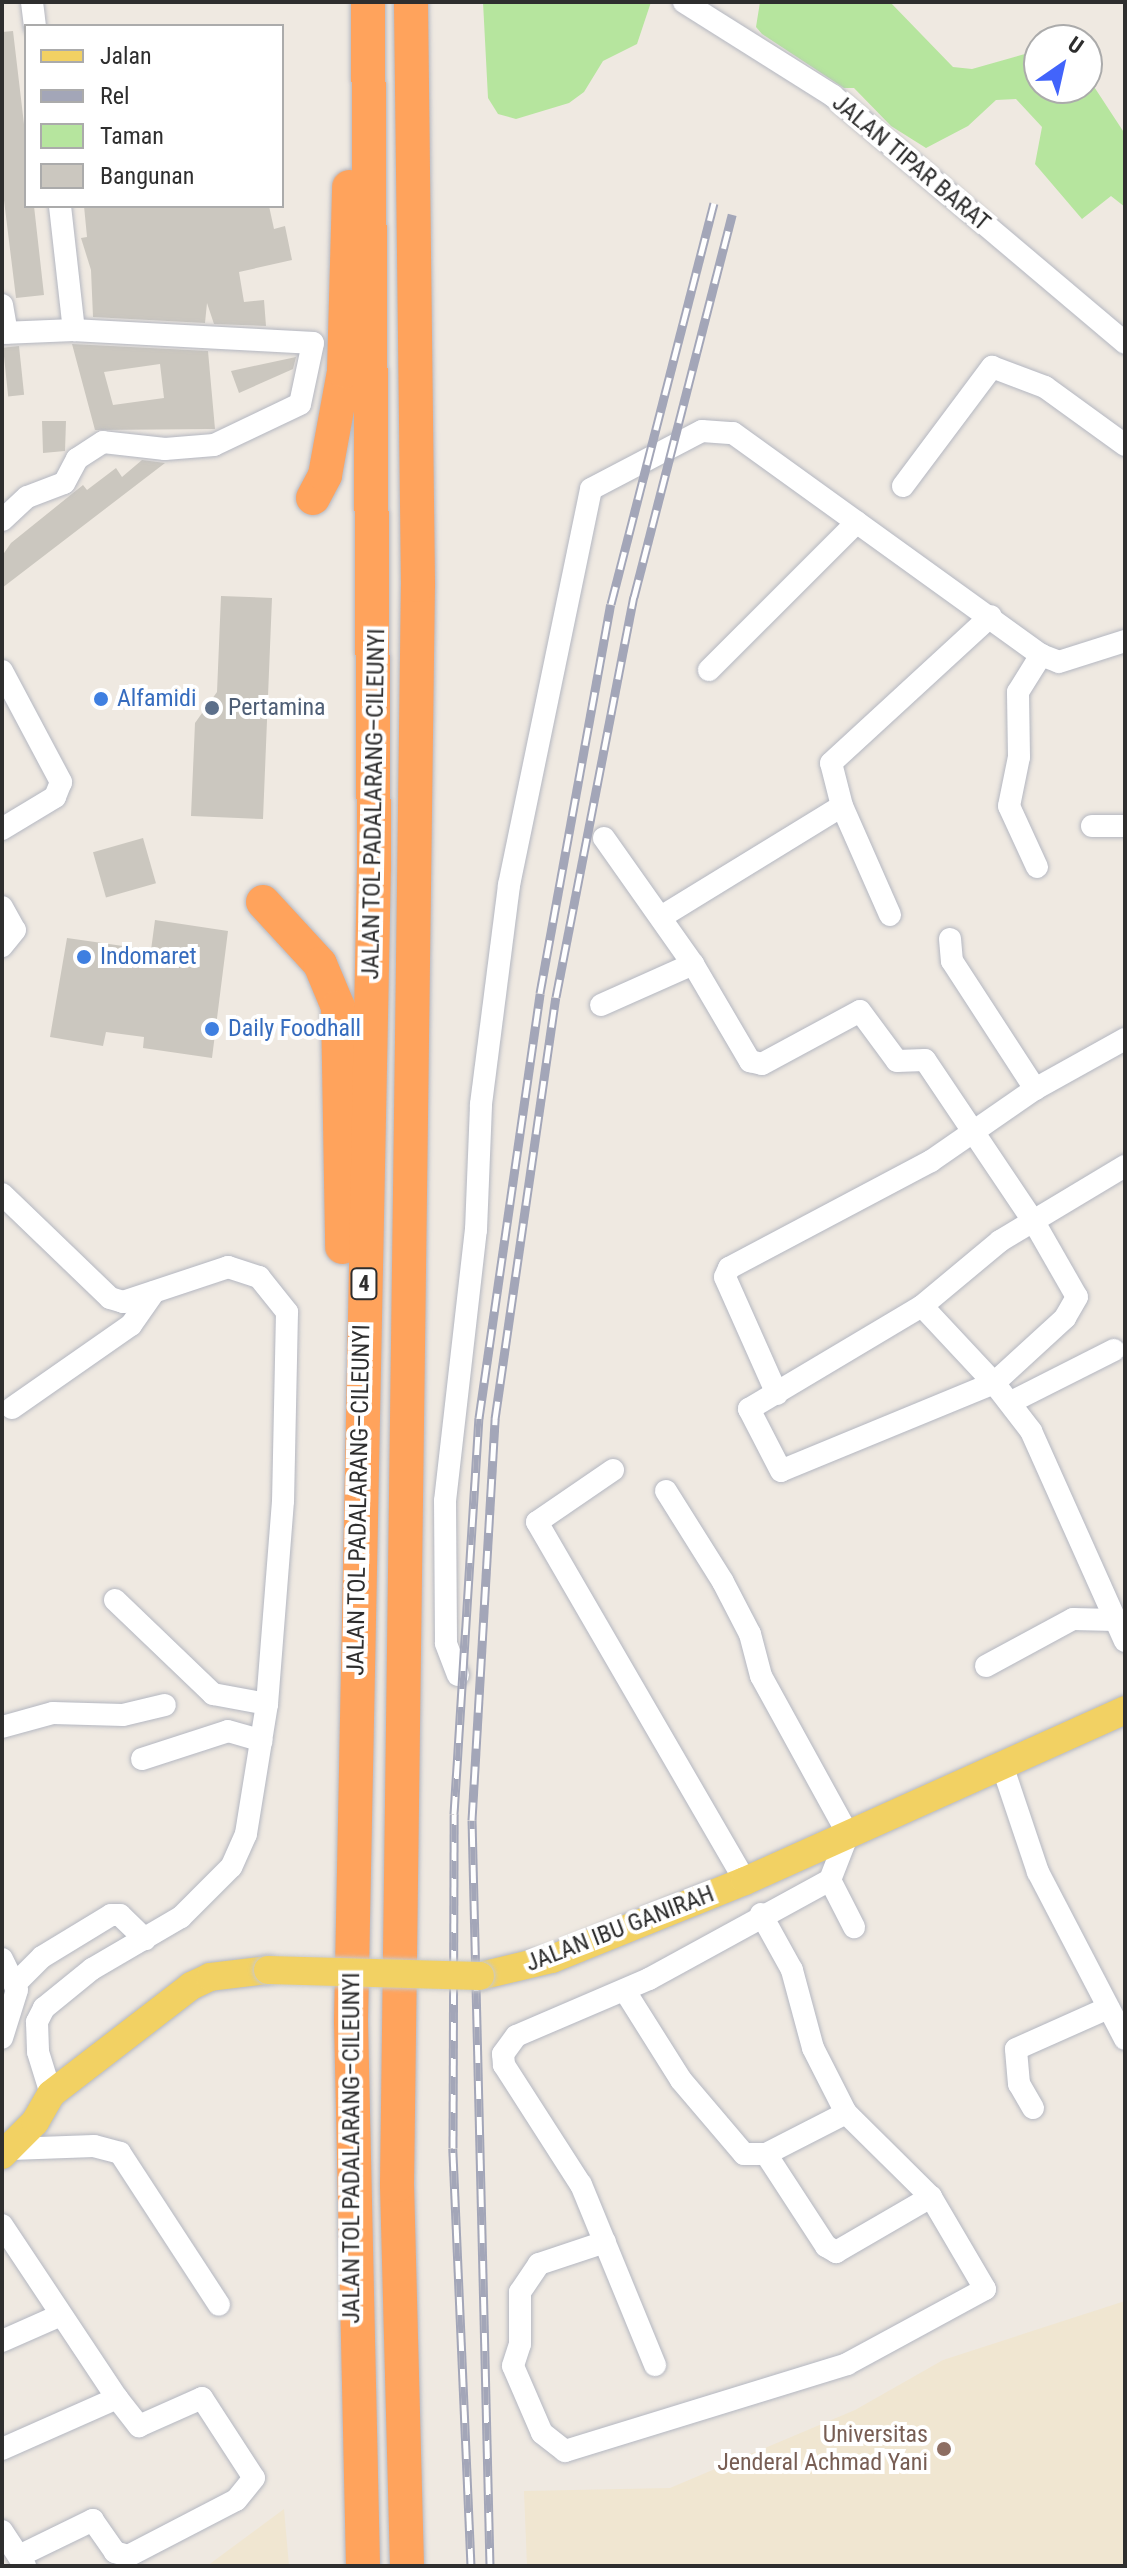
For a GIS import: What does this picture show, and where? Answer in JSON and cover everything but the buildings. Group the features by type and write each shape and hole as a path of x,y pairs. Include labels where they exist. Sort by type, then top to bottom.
{"highway":[{"name":"JALAN TOL PADALARANG–CILEUNYI","path":"363,2566 351,2051 376,589 368,2"},
{"name":"JALAN TOL PADALARANG–CILEUNYI","path":"407,2566 397,2185 418,632 411,2"},
{"path":"313,498 325,475 344,371 350,115 369,44"},
{"path":"263,902 320,964 338,1007 342,1307 361,1377"}],"main road":[{"name":"JALAN IBU GANIRAH","path":"6,2152 51,2094 191,1986 210,1977 268,1970 480,1976 552,1959 745,1881 1003,1768 1125,1710"}],"street":[{"path":"32,2 35,24"},
{"name":"JALAN TIPAR BARAT","path":"684,2 833,96 1125,343"},
{"path":"60,208 74,330"},
{"path":"2,305 5,333 74,330 313,343 305,399 214,445 165,449 103,442 77,459 64,483 27,497 2,520"},
{"path":"903,486 992,367 1045,387 1125,445"},
{"path":"458,1675 446,1643 445,1501 476,1230 481,1104 509,885 591,489 702,431 719,430 757,447 1041,655 1059,662 1125,641"},
{"path":"709,670 857,522"},
{"path":"890,915 842,806 831,763 991,616"},
{"path":"1037,867 1009,806 1019,757 1018,692 1041,655"},
{"path":"2,671 61,782 55,797 2,829"},
{"path":"661,917 842,806"},
{"path":"1092,826 1125,826"},
{"path":"604,838 693,964 755,1064 860,1011 897,1061 925,1060 1034,1222 1077,1297 1065,1318 994,1383 934,1403 785,1473 748,1411 922,1306 989,1249 1034,1222 1125,1166"},
{"path":"2,907 15,930 2,946"},
{"path":"950,939 952,961 1035,1089"},
{"path":"601,1005 693,964"},
{"path":"777,1394 725,1277 729,1268 973,1134 1035,1089 1125,1039"},
{"path":"2,1194 110,1298 123,1302 228,1267 259,1277 287,1312 283,1501 267,1704 246,1834 231,1867 181,1917 92,1969 44,2008 37,2022 38,2052 51,2094"},
{"path":"12,1408 131,1325 154,1292"},
{"path":"922,1306 1013,1401 1125,1641"},
{"path":"1013,1401 1114,1350"},
{"path":"613,1470 537,1522 745,1881"},
{"path":"655,2365 605,2242 560,2147 504,2065 503,2054 516,2036 625,1991 761,1914 830,1880 848,1834 761,1676 750,1634 723,1582 666,1491"},
{"path":"115,1600 213,1694 267,1704"},
{"path":"986,1666 1073,1619 1115,1620"},
{"path":"2,1727 53,1713 123,1715 165,1705"},
{"path":"142,1759 228,1731 262,1741"},
{"path":"1003,1768 1024,1839 1125,2039"},
{"path":"830,1880 854,1927"},
{"path":"605,2242 539,2264 520,2292 520,2344 513,2366 542,2433 565,2451 847,2364 985,2289 931,2197 846,2113 813,2048 792,1970 761,1914"},
{"path":"2,2038 17,1982 42,1957 111,1915 120,1915 145,1939"},
{"path":"2,1959 17,1982"},
{"path":"625,1991 660,2038 681,2080 741,2152 766,2154 846,2113"},
{"path":"1033,2108 1019,2084 1016,2049 1108,2008"},
{"path":"6,2152 94,2146 120,2153 219,2305"},
{"path":"766,2154 826,2246 836,2252 931,2197"},
{"path":"2,2225 117,2398 139,2426 150,2426 202,2398 254,2478 247,2491 128,2556 115,2552 93,2520 22,2561 2,2531"},
{"path":"2,2341 61,2315"},
{"path":"2,2449 117,2398"}],"shaded area":[{"name":"Universitas Jenderal Achmad Yani","path":"1125,2301 1125,2566 527,2566 524,2491 670,2488 855,2410 943,2360"},
{"path":"284,2509 289,2566 207,2566"}],"green space":[{"path":"483,2 651,2 637,44 603,61 584,92 569,103 516,119 498,114 488,98"},
{"path":"760,2 890,2 953,67 972,69 1023,55 1023,104 1103,104 1103,100 1125,134 1125,207 1111,196 1082,219 1035,164 1042,127 1016,99 996,100 968,126 926,148 891,126 854,88 844,88 756,27"}],"railway":[{"path":"471,2566 453,2148 454,1814 479,1418 540,993 611,604 714,203"},
{"path":"490,2566 472,1820 495,1419 556,997 634,597 732,214"}],"place":[{"name":"Alfamidi","path":"101,699"},
{"name":"Pertamina","path":"212,708"},
{"name":"Indomaret","path":"84,957"},
{"name":"Daily Foodhall","path":"212,1029"},
{"name":"Universitas Jenderal Achmad Yani","path":"944,2449"}]}
